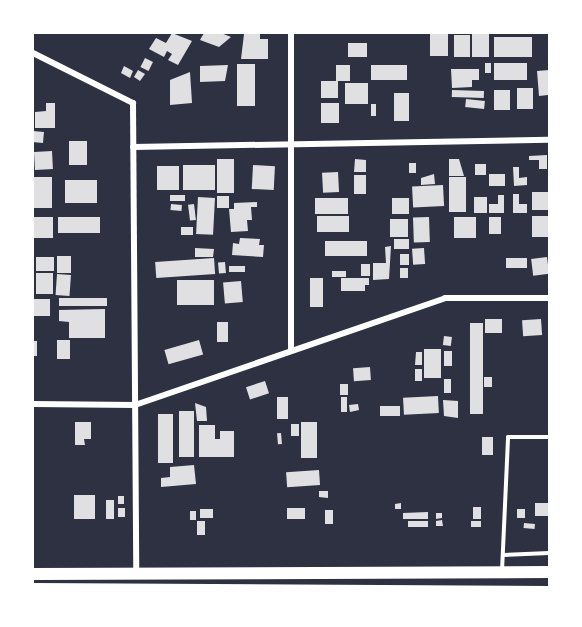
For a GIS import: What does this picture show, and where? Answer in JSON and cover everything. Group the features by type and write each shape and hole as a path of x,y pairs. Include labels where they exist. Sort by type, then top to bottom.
{"highway":[{"path":"33,574 549,572"},
{"path":"33,590 203,593 549,592"}],"street":[{"path":"291,33 291,350"},
{"path":"33,52 133,104 136,573"},
{"path":"133,147 549,140"},
{"path":"33,404 135,405 445,298 549,298"}],"lane":[{"path":"502,573 508,437 549,436"},
{"path":"503,555 549,553"}],"building":[{"path":"172,33 192,41 178,65 168,60 172,54 167,51 164,57 149,49 156,38 166,43"},
{"path":"204,33 221,33 231,37 219,47 200,40"},
{"path":"260,33 260,39 268,39 268,59 241,59 244,34"},
{"path":"430,33 448,33 448,56 430,56"},
{"path":"472,33 489,33 489,57 472,57"},
{"path":"454,35 470,35 470,57 454,57"},
{"path":"494,37 532,37 532,57 494,57"},
{"path":"348,43 367,43 367,57 348,57"},
{"path":"145,58 153,62 148,71 140,67"},
{"path":"485,63 491,63 491,73 485,73"},
{"path":"494,63 527,63 527,80 494,80"},
{"path":"237,64 255,64 255,106 237,106"},
{"path":"228,65 225,81 200,82 200,66"},
{"path":"336,65 350,65 350,81 336,81"},
{"path":"371,65 407,65 407,80 371,80"},
{"path":"124,66 133,71 130,78 121,73"},
{"path":"451,69 479,69 479,80 472,80 472,87 452,88"},
{"path":"138,70 145,74 140,81 134,77"},
{"path":"549,70 548,95 539,96 537,71"},
{"path":"190,72 192,103 170,105 170,80"},
{"path":"321,81 338,81 338,98 321,98"},
{"path":"345,83 368,83 368,104 345,104"},
{"path":"517,88 533,88 533,109 517,109"},
{"path":"452,90 484,91 484,98 452,97"},
{"path":"494,90 510,90 510,110 494,110"},
{"path":"394,93 409,93 409,121 394,121"},
{"path":"466,99 485,101 484,109 465,107"},
{"path":"46,103 55,103 55,128 35,128 35,112 46,111"},
{"path":"321,103 339,103 339,123 321,123"},
{"path":"371,104 376,104 376,116 371,116"},
{"path":"33,131 44,132 43,143 33,142"},
{"path":"69,141 87,141 87,165 69,165"},
{"path":"52,151 53,169 35,170 34,152"},
{"path":"547,155 547,169 539,169 539,160 529,160 529,156"},
{"path":"217,159 234,159 234,193 217,193"},
{"path":"355,159 366,160 366,172 354,172"},
{"path":"449,159 459,159 464,176 449,176"},
{"path":"409,163 416,163 416,173 409,173"},
{"path":"475,164 486,164 486,175 475,175"},
{"path":"183,165 215,165 215,190 183,190"},
{"path":"253,165 275,166 274,190 252,189"},
{"path":"157,166 179,166 179,190 157,190"},
{"path":"513,167 519,167 519,178 527,177 527,185 514,186"},
{"path":"338,172 339,192 323,193 322,173"},
{"path":"434,174 435,184 421,185 421,178"},
{"path":"489,174 505,174 505,186 489,186"},
{"path":"354,175 366,175 366,194 354,194"},
{"path":"33,177 52,177 52,208 33,208"},
{"path":"449,177 466,177 466,212 449,212"},
{"path":"65,180 97,180 97,203 65,203"},
{"path":"443,185 444,206 413,208 412,187"},
{"path":"532,192 549,192 549,210 532,210"},
{"path":"513,194 519,194 519,204 527,204 527,213 513,213"},
{"path":"170,195 185,195 185,201 170,201"},
{"path":"498,195 504,195 504,213 489,213 489,204 498,204"},
{"path":"217,196 229,196 229,208 217,208"},
{"path":"198,197 215,198 213,235 196,234"},
{"path":"474,197 487,197 487,213 474,213"},
{"path":"315,198 348,198 348,214 315,214"},
{"path":"392,198 409,198 409,214 392,214"},
{"path":"257,202 257,207 251,207 252,220 247,220 248,231 231,232 229,209 234,209 234,203"},
{"path":"171,204 182,205 181,211 170,210"},
{"path":"194,204 196,220 190,221 188,205"},
{"path":"317,216 349,216 349,232 317,232"},
{"path":"532,216 549,216 549,237 532,237"},
{"path":"33,217 53,217 53,238 33,238"},
{"path":"58,217 100,217 100,233 58,233"},
{"path":"429,217 430,242 414,243 413,218"},
{"path":"454,217 476,217 476,238 454,238"},
{"path":"489,217 501,217 501,234 489,234"},
{"path":"390,219 408,219 408,237 390,237"},
{"path":"181,227 193,227 193,235 181,235"},
{"path":"240,238 260,239 259,245 264,245 263,257 232,255 233,243 239,244"},
{"path":"394,239 409,239 409,249 394,249"},
{"path":"325,241 367,241 367,256 325,256"},
{"path":"391,246 389,279 373,280 373,263 386,263 385,247"},
{"path":"195,248 214,249 213,257 195,257"},
{"path":"424,248 425,264 413,265 412,249"},
{"path":"400,254 409,254 409,265 400,265"},
{"path":"57,256 71,256 71,273 57,273"},
{"path":"36,257 54,257 54,271 36,271"},
{"path":"547,257 549,274 533,276 531,259"},
{"path":"214,258 215,274 156,278 155,262"},
{"path":"506,258 527,258 527,268 506,268"},
{"path":"225,262 226,273 219,274 218,263"},
{"path":"361,264 370,264 370,276 361,276"},
{"path":"229,266 245,266 245,272 229,272"},
{"path":"400,268 408,268 408,278 400,278"},
{"path":"332,271 346,271 346,277 332,277"},
{"path":"36,273 53,273 53,294 36,294"},
{"path":"57,274 71,275 70,296 56,295"},
{"path":"310,278 323,278 323,307 310,307"},
{"path":"341,278 369,278 369,285 365,285 365,291 341,291"},
{"path":"177,280 214,280 214,305 177,305"},
{"path":"241,281 243,302 225,303 223,283"},
{"path":"59,298 107,298 107,306 59,306"},
{"path":"33,299 50,299 50,316 33,316"},
{"path":"105,309 105,338 69,338 69,322 59,321 59,310"},
{"path":"485,319 502,319 502,333 485,333"},
{"path":"541,319 542,335 523,336 522,320"},
{"path":"217,322 228,322 228,342 217,342"},
{"path":"470,323 483,323 483,414 470,414"},
{"path":"444,336 452,337 451,346 443,345"},
{"path":"57,340 70,340 70,359 57,359"},
{"path":"199,340 203,354 169,364 164,350"},
{"path":"33,341 37,341 37,356 33,356"},
{"path":"424,349 441,349 441,378 424,378"},
{"path":"444,351 452,351 452,366 444,366"},
{"path":"416,352 422,352 422,365 415,365"},
{"path":"370,367 371,380 354,381 353,368"},
{"path":"415,369 422,369 422,381 415,381"},
{"path":"484,377 492,377 492,387 484,387"},
{"path":"444,379 451,379 451,393 444,393"},
{"path":"265,381 269,393 250,400 246,387"},
{"path":"340,384 348,384 348,395 340,395"},
{"path":"438,396 439,413 404,415 403,398"},
{"path":"277,397 288,397 288,419 277,419"},
{"path":"341,397 347,397 347,412 341,412"},
{"path":"443,400 458,401 458,418 444,416"},
{"path":"195,403 206,407 207,421 197,421"},
{"path":"358,404 359,410 350,412 349,405"},
{"path":"380,406 400,406 400,416 380,416"},
{"path":"179,411 194,411 194,457 179,457"},
{"path":"158,414 173,414 173,463 158,463"},
{"path":"75,422 91,422 91,439 84,439 85,445 75,445"},
{"path":"301,422 317,422 317,458 301,458"},
{"path":"291,424 299,424 299,436 291,436"},
{"path":"199,425 215,425 215,439 220,439 220,431 234,431 234,457 199,457"},
{"path":"277,433 281,433 282,444 278,444"},
{"path":"482,437 493,437 493,455 482,455"},
{"path":"194,465 196,484 161,487 161,478 170,477 170,467"},
{"path":"319,470 320,485 287,487 286,472"},
{"path":"319,491 328,491 328,498 319,497"},
{"path":"74,495 95,495 95,519 74,519"},
{"path":"118,496 124,496 124,504 118,504"},
{"path":"106,500 114,500 114,519 106,519"},
{"path":"401,503 401,509 395,509 395,504"},
{"path":"535,503 548,503 548,516 535,516"},
{"path":"473,507 481,507 481,519 473,519"},
{"path":"118,508 125,508 125,517 118,517"},
{"path":"287,508 305,508 305,519 287,519"},
{"path":"200,509 213,509 213,518 200,518"},
{"path":"517,509 525,509 525,518 517,518"},
{"path":"325,510 333,510 333,524 325,524"},
{"path":"190,511 196,511 196,520 190,520"},
{"path":"428,512 428,519 403,519 403,513"},
{"path":"436,513 442,513 442,518 436,519"},
{"path":"442,520 443,526 436,526 436,521"},
{"path":"197,521 205,521 205,535 197,535"},
{"path":"408,521 428,521 428,527 408,527"},
{"path":"471,521 481,521 481,527 471,527"},
{"path":"524,523 535,524 535,529 524,528"}]}
